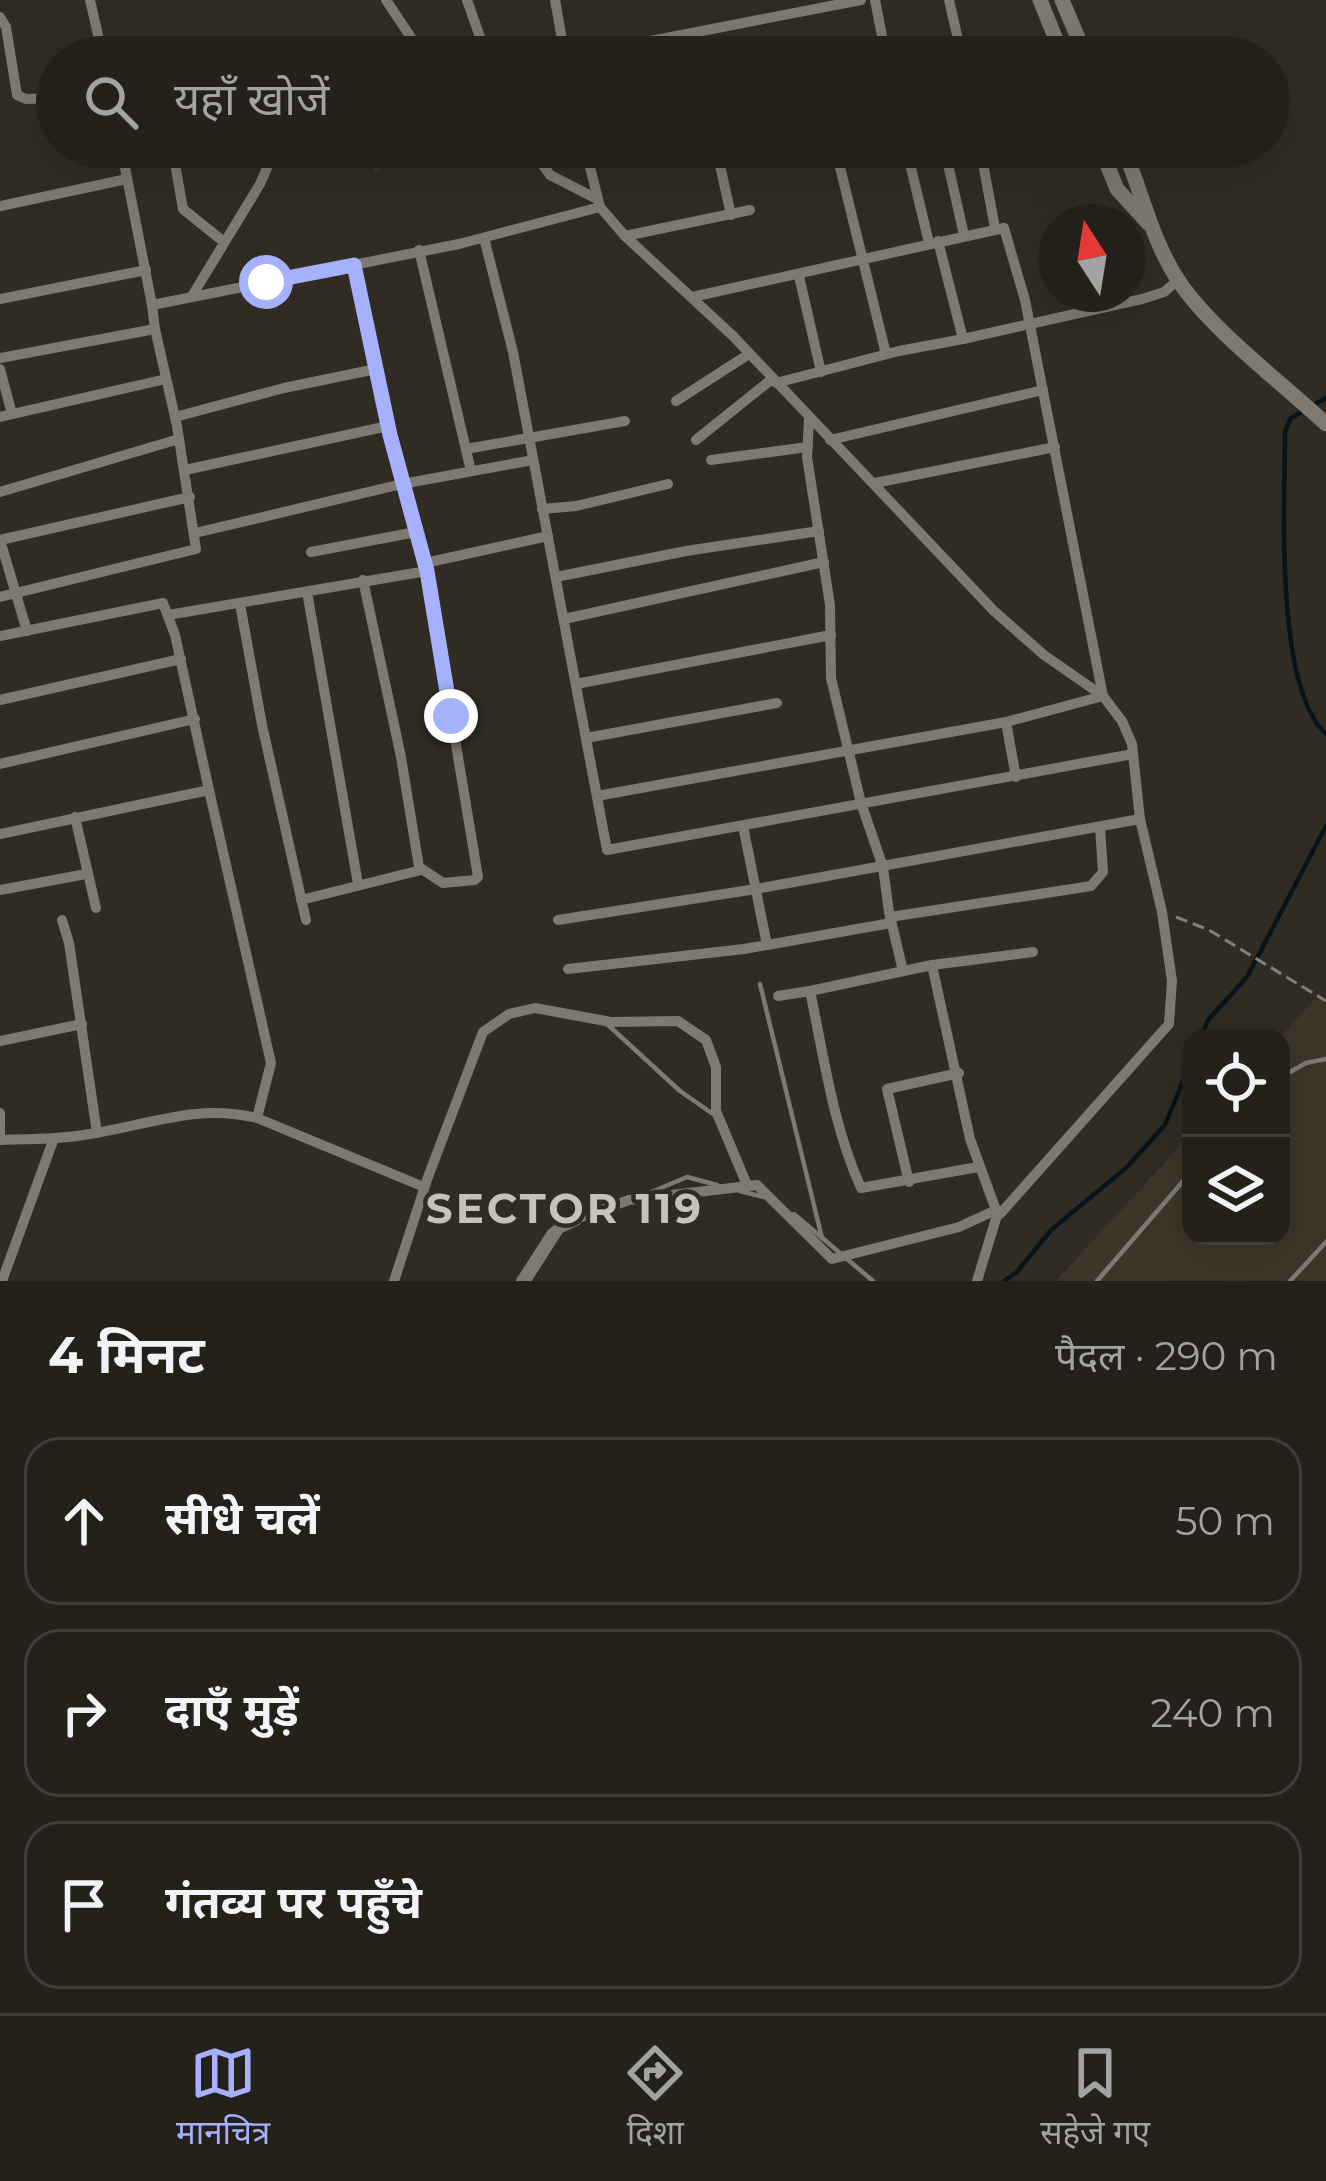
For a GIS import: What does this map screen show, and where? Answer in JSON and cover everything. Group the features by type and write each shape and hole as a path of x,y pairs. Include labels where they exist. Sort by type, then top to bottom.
{"main road":[{"path":"1040,0 1055,36"},
{"path":"1068,4 1078,36"},
{"path":"1108,168 1117,189 1150,225"},
{"path":"1130,168 1150,225 1178,280 1326,424"}],"street":[{"path":"90,0 98,36"},
{"path":"386,0 410,36"},
{"path":"467,0 480,36"},
{"path":"555,0 563,36"},
{"path":"667,36 824,3 861,0"},
{"path":"875,0 882,36"},
{"path":"949,0 957,36"},
{"path":"0,17 6,27 18,97 36,97"},
{"path":"0,597 192,552 195,533 190,497 126,168"},
{"path":"176,168 184,209 224,242"},
{"path":"192,296 267,168"},
{"path":"545,168 599,203 625,236 749,354 994,611 1044,655 1103,695 1122,721 1133,754 1140,819 1162,912 1172,980 1168,1024 998,1212 976,1281"},
{"path":"590,168 599,203"},
{"path":"721,168 731,215"},
{"path":"841,168 886,354"},
{"path":"912,168 963,339"},
{"path":"949,168 964,235"},
{"path":"984,168 995,228"},
{"path":"0,206 128,178"},
{"path":"152,305 484,238 599,203"},
{"path":"625,236 750,210"},
{"path":"692,297 1003,227 1029,326 1103,695"},
{"path":"484,238 512,352 609,850 1133,754"},
{"path":"419,250 471,471"},
{"path":"302,900 421,870 449,884 478,877 426,567 402,484 354,265"},
{"path":"0,298 146,270"},
{"path":"799,276 821,371"},
{"path":"696,440 774,381 1142,299 1163,292 1178,280"},
{"path":"0,358 154,329"},
{"path":"676,401 749,354"},
{"path":"0,369 6,416 166,380"},
{"path":"175,417 376,369"},
{"path":"830,440 1042,390"},
{"path":"809,419 808,447 831,635 831,678 861,803 883,864 903,970"},
{"path":"466,449 625,421"},
{"path":"184,470 388,425"},
{"path":"0,492 179,439"},
{"path":"874,483 1054,446"},
{"path":"711,460 808,447"},
{"path":"195,533 402,484 533,460"},
{"path":"542,509 576,506 668,484"},
{"path":"27,631 0,540 190,497"},
{"path":"556,577 819,531"},
{"path":"310,552 416,532"},
{"path":"168,615 307,592 548,536"},
{"path":"564,619 824,562"},
{"path":"362,580 421,870"},
{"path":"307,592 358,884"},
{"path":"0,636 163,603 181,659 271,1063 257,1118"},
{"path":"240,604 306,920"},
{"path":"576,684 831,635"},
{"path":"0,700 181,659"},
{"path":"597,796 1006,722 1103,695"},
{"path":"586,738 777,704"},
{"path":"0,764 194,719"},
{"path":"1006,722 1016,777"},
{"path":"0,834 209,790"},
{"path":"75,817 96,908"},
{"path":"558,920 1140,819"},
{"path":"743,826 767,945"},
{"path":"568,969 767,945 1091,886 1103,872 1100,826"},
{"path":"0,890 86,874"},
{"path":"62,920 97,1133"},
{"path":"778,996 903,970 1033,952"},
{"path":"932,965 978,1167 998,1212"},
{"path":"810,991 844,1149 861,1188 978,1167"},
{"path":"394,1281 483,1032 509,1014 535,1008 604,1020 678,1021 706,1040 716,1067 719,1118 747,1185"},
{"path":"0,1041 82,1024"},
{"path":"909,1181 886,1089 958,1073"},
{"path":"0,1112 0,1140 97,1133 217,1110 257,1118 424,1187"},
{"path":"2,1281 54,1138"},
{"path":"525,1281 560,1225 633,1200 757,1185 827,1257 844,1257 959,1227 998,1212"}],"lane":[{"path":"760,984 822,1238"},
{"path":"604,1020 680,1091 719,1118"},
{"path":"1290,1072 1326,1059"},
{"path":"1097,1281 1182,1182"},
{"path":"728,1188 775,1200 873,1281"},
{"path":"1290,1281 1326,1242"}],"path":[{"path":"1162,912 1209,930 1326,1001"}],"shaded area":[{"path":"1326,999 1326,1281 1056,1281 1182,1144 1182,1245 1290,1245 1287,1029 1314,1000"}],"waterway":[{"path":"1326,398 1291,418 1285,432 1284,502 1290,636 1309,710 1326,734"},
{"path":"1204,1029 1247,977 1326,826"},
{"path":"1004,1281 1051,1230 1126,1168 1165,1125 1182,1084"}],"district":[{"name":"SECTOR 119","path":"565,1208"}],"route":[{"path":"266,282 354,265 390,435 427,571 451,716"}]}
